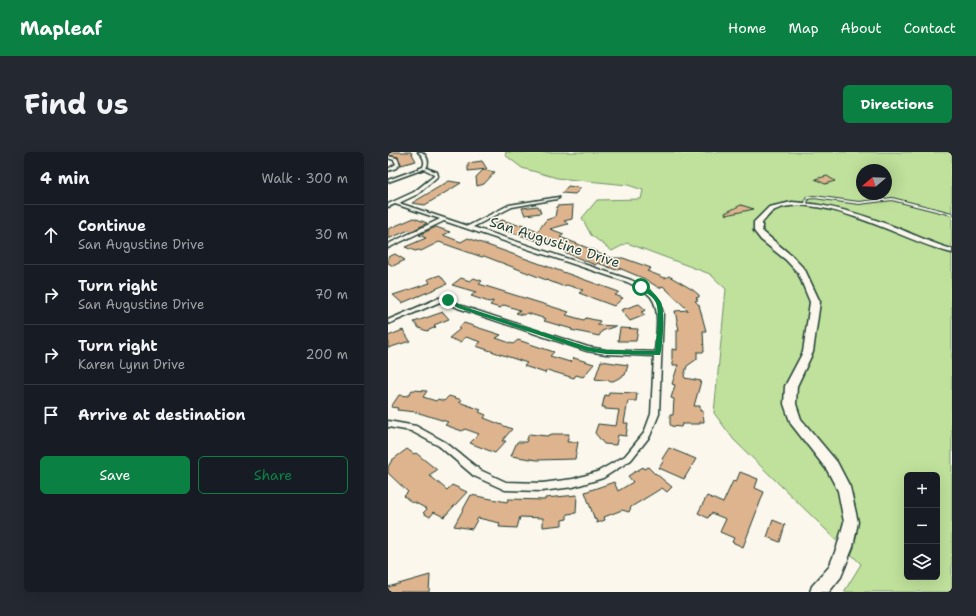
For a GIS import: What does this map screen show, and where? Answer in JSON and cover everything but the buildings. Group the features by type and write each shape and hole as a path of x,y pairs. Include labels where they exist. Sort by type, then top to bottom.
{"street":[{"path":"420,152 426,158 426,167 424,168"},
{"path":"388,157 396,160 398,164 388,170"},
{"path":"388,181 424,168 435,171 436,173 436,176 416,193 388,206"},
{"path":"469,228 511,206 556,198"},
{"name":"San Augustine Drive","path":"388,424 413,428 442,444 476,473 505,486 542,487 573,483 600,476 628,458 647,434 654,414 660,312 658,303 650,292 629,281 396,203"},
{"path":"818,592 835,572 845,547 851,522 845,491 832,466 795,420 790,404 791,386 808,352 815,302 802,272 789,258 764,238 758,231 758,222 765,212 776,208 806,204 823,205 842,210 936,247 952,251"},
{"path":"388,246 444,219"},
{"path":"388,322 435,301 444,299 460,307 587,349 606,352 658,354"}],"lane":[{"path":"806,204 807,198 814,197 859,203 892,199 952,214"}],"green space":[{"path":"506,152 952,152 952,592 844,592 861,564 734,440 714,413 726,289 710,274 627,243 612,251 591,235 582,218 597,200 641,199 643,190 628,185 557,178 522,168 505,155"}],"route":[{"path":"448,300 460,307 587,349 606,352 658,354 660,312 658,303 650,292 641,287"}]}
